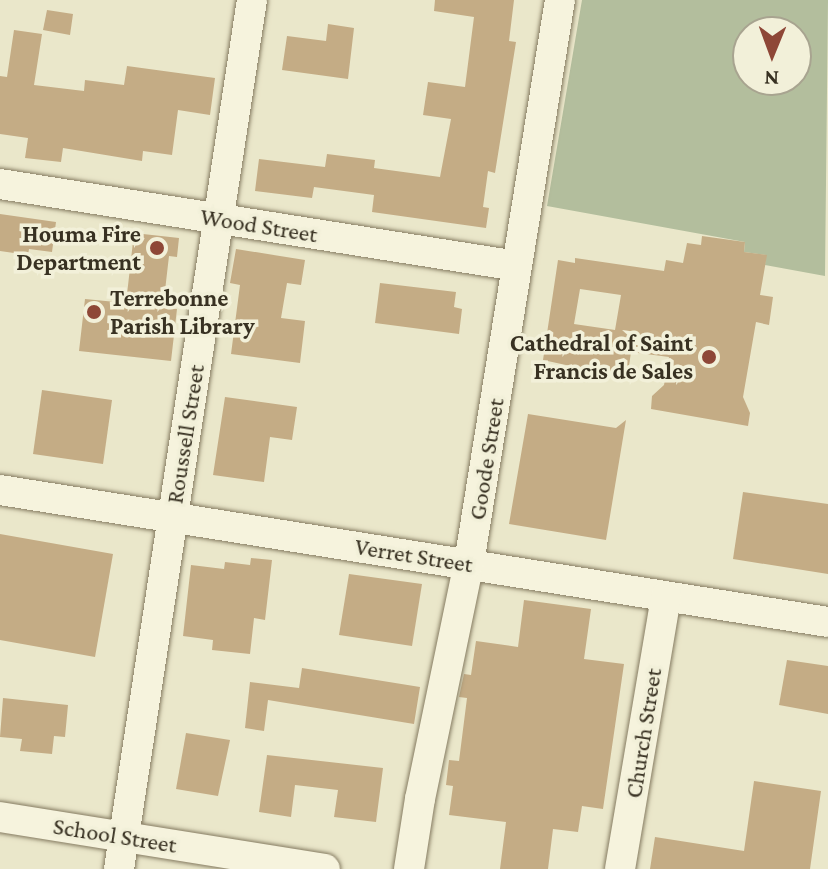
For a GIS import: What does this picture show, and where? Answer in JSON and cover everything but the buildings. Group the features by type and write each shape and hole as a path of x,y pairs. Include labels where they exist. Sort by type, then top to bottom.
{"street":[{"name":"Roussell Street","path":"119,869 252,0"},
{"name":"Goode Street","path":"409,869 420,799 469,563 560,0"},
{"name":"Wood Street","path":"0,184 517,266"},
{"name":"Verret Street","path":"0,490 828,622"},
{"name":"Church Street","path":"620,869 666,597"},
{"name":"School Street","path":"0,817 325,869"}],"green space":[{"path":"582,0 828,0 825,276 765,265 766,255 744,252 745,242 547,206"}],"place":[{"name":"Houma Fire Department","path":"157,248"},
{"name":"Terrebonne Parish Library","path":"94,312"},
{"name":"Cathedral of Saint Francis de Sales","path":"709,357"}]}
